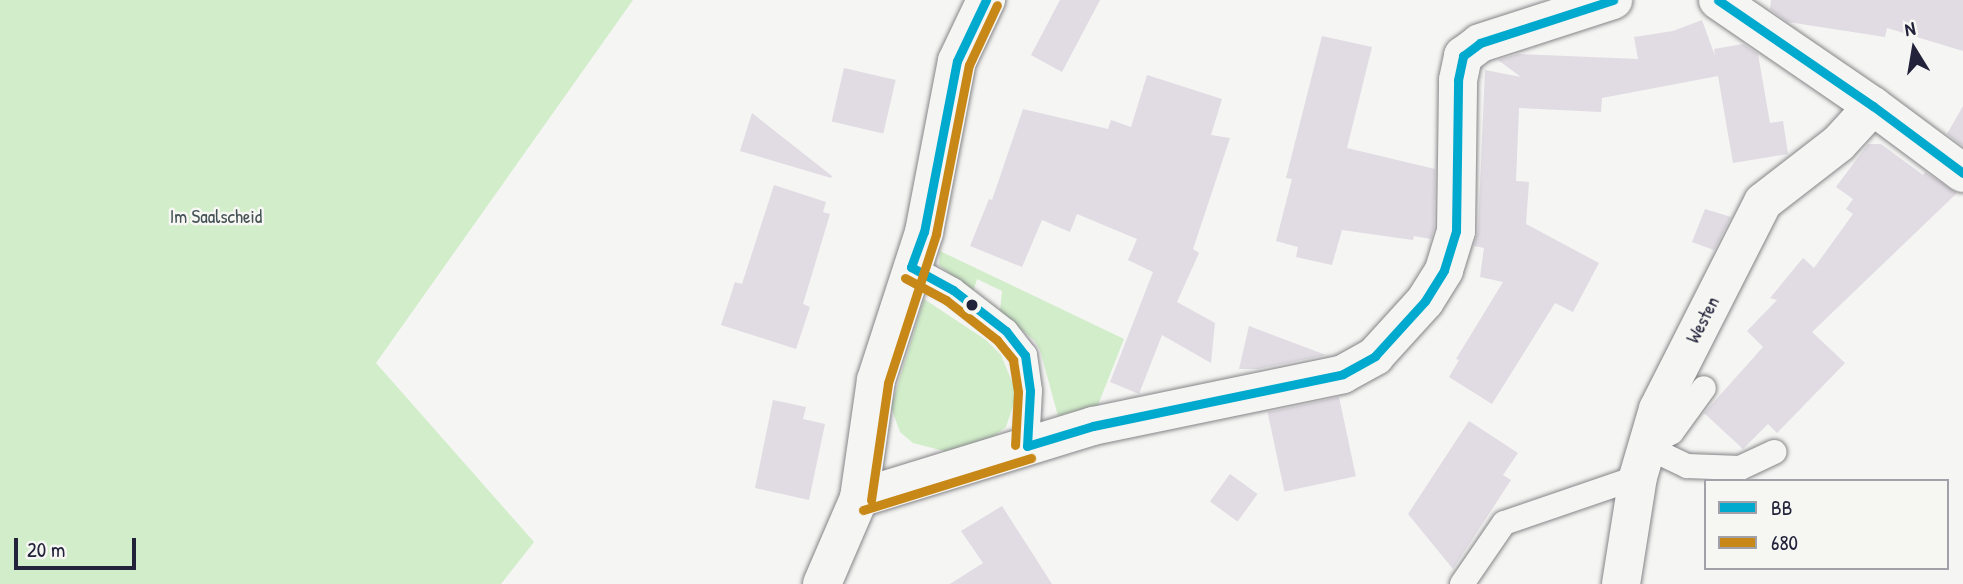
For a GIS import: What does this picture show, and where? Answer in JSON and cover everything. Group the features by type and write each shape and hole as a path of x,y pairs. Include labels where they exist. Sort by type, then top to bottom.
{"street":[{"path":"822,584 859,498 876,380 924,232 957,61 986,0"},
{"path":"859,498 1093,426 1343,374 1376,356 1425,301 1444,270 1456,231 1458,80 1463,56 1479,43 1547,10 1613,0"},
{"path":"1718,0 1873,106 1963,173"},
{"name":"Westen","path":"1621,584 1642,461 1658,408 1763,202 1839,144 1873,106"}],"lane":[{"path":"911,267 953,290 1006,331 1025,355 1030,391 1027,446"},
{"path":"1462,584 1504,523 1642,461 1672,432 1704,388"},
{"path":"1642,461 1740,468 1775,452"}],"green space":[{"name":"Im Saalscheid","path":"0,0 633,0 376,363 534,542 501,584 0,584"},
{"path":"940,251 1124,339 1098,405 1058,416 1040,350 1034,340 1000,312 1002,291 977,279 973,292 939,265"},
{"path":"924,299 986,340 1001,355 1017,394 1006,427 990,439 952,453 913,443 900,432 891,407"}],"building":[{"path":"1060,0 1100,0 1062,72 1031,55"},
{"path":"1771,0 1963,0 1963,51 1887,28 1885,37 1788,22 1770,9"},
{"path":"1702,20 1715,56 1714,49 1743,44 1758,54 1770,123 1783,121 1788,154 1733,163 1718,76 1602,98 1601,112 1519,108 1516,181 1529,182 1526,224 1599,263 1573,312 1555,303 1492,404 1449,377 1459,360 1456,359 1503,282 1480,277 1484,248 1474,246 1478,231 1485,70 1521,77 1498,60 1518,54 1638,59 1634,37 1673,31"},
{"path":"1322,36 1372,47 1347,148 1435,169 1434,228 1431,239 1414,236 1413,240 1342,230 1332,265 1296,257 1298,247 1276,241 1292,179 1286,178"},
{"path":"844,68 896,80 883,134 832,122"},
{"path":"1147,75 1222,99 1211,135 1230,138 1193,249 1199,253 1177,302 1215,323 1211,363 1162,335 1139,394 1110,382 1153,272 1128,260 1137,239 1077,214 1070,232 1042,220 1022,267 970,246 989,199 992,200 1023,109 1108,129 1111,120 1131,127"},
{"path":"1963,106 1963,146 1947,134"},
{"path":"752,113 832,176 831,178 740,151"},
{"path":"1868,144 1881,144 1923,175 1925,172 1957,193 1812,332 1845,363 1777,433 1768,424 1743,449 1704,413 1763,347 1747,331 1777,300 1770,298 1803,258 1814,268 1853,214 1846,209 1853,199 1836,187"},
{"path":"774,185 826,202 823,212 830,214 803,304 810,307 796,349 721,325 735,282 742,284"},
{"path":"1705,209 1731,217 1714,250 1692,242"},
{"path":"1249,326 1326,355 1258,369 1239,369"},
{"path":"1339,397 1356,476 1284,491 1268,412"},
{"path":"773,400 806,407 803,419 825,424 809,500 755,488"},
{"path":"1469,421 1518,453 1503,475 1511,480 1453,569 1408,514"},
{"path":"1230,474 1258,494 1238,521 1210,502"},
{"path":"1002,506 1052,584 950,584 983,563 961,531"}],"transit line":[{"name":"BB","path":"911,267 924,232 957,61 986,0"},
{"name":"BB","path":"1027,446 1093,426 1343,374 1375,356 1425,301 1444,270 1456,231 1458,80 1463,56 1480,43 1613,0"},
{"name":"BB","path":"1718,0 1873,106 1963,173"},
{"name":"680","path":"871,500 888,383 936,234 969,65 997,5"},
{"name":"BB","path":"911,267 953,290 1006,331 1025,355 1030,391 1027,446"},
{"name":"680","path":"905,278 946,300 997,340 1013,360 1018,392 1015,445"},
{"name":"680","path":"863,510 1031,458"}]}
